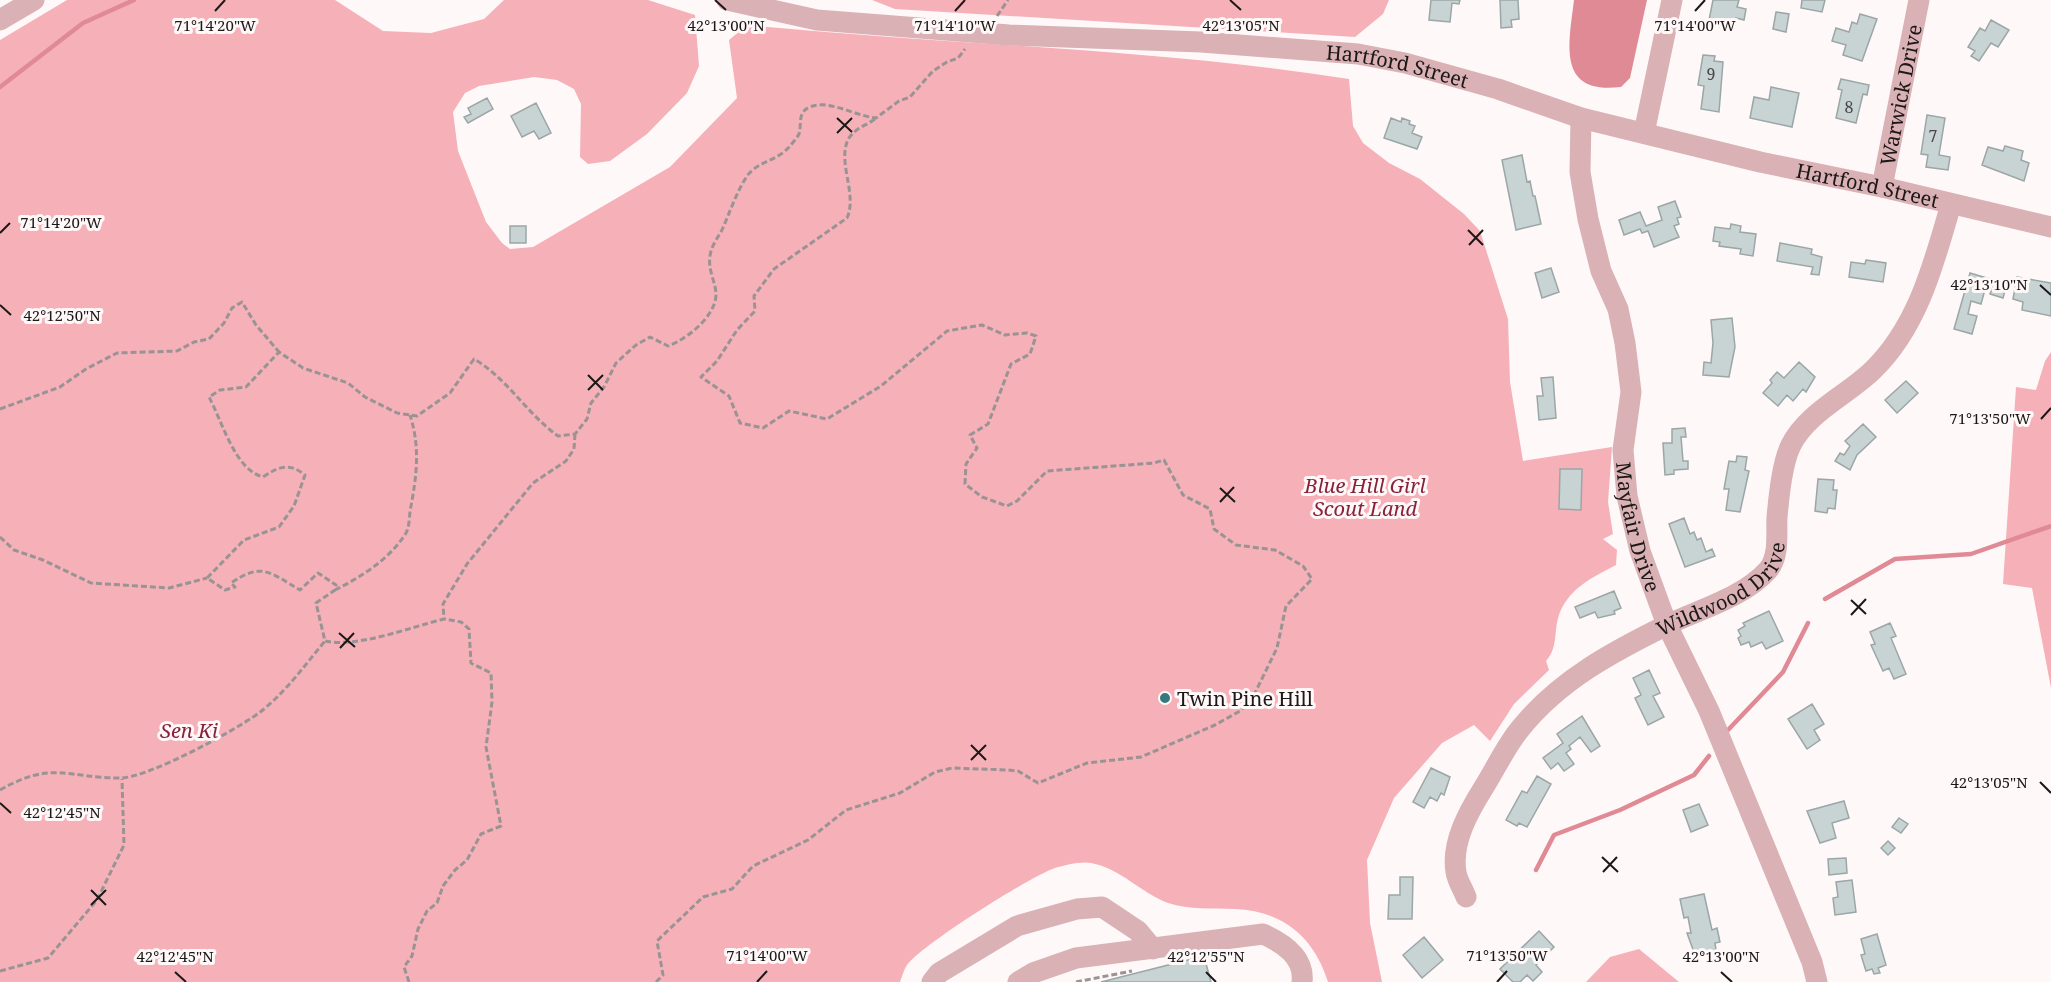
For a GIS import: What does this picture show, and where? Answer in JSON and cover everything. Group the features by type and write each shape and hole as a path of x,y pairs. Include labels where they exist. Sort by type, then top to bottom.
{"street":[{"path":"0,20 34,0"},
{"name":"Hartford Street","path":"727,0 820,10 980,33 1213,43 1358,54 1405,63 1498,88 1581,118 1760,162 1882,187 2051,227"},
{"path":"1644,133 1672,0"},
{"name":"Warwick Drive","path":"1882,187 1919,0"},
{"name":"Mayfair Drive","path":"1581,118 1580,172 1588,219 1601,271 1618,309 1629,382 1623,450 1627,496 1640,551 1667,625 1709,711 1812,962 1817,982"},
{"name":"Wildwood Drive","path":"1466,897 1456,873 1455,847 1475,802 1519,730 1540,705 1589,666 1735,593 1758,580 1771,567 1777,544 1784,465 1791,444 1810,422 1872,371 1892,348 1912,316 1929,279 1951,204"},
{"path":"932,982 939,973 1017,926 1077,909 1101,907 1138,931 1153,949"},
{"path":"1018,982 1033,973 1076,958 1263,934 1281,942 1297,958 1302,982"}],"path":[{"path":"656,982 663,975 657,940 686,911 703,897 732,889 753,866 797,846 846,810 900,793 923,778 952,768 1018,771 1038,783 1087,763 1140,757 1228,718 1252,699 1279,642 1286,606 1312,579 1303,566 1275,550 1236,545 1214,529 1210,509 1183,495 1164,460 1154,463 1047,471 1017,501 1007,507 973,492 965,484 966,464 977,448 970,435 988,424 1011,364 1030,354 1036,336 1027,333 1005,335 982,325 947,331 881,386 827,419 789,411 763,428 740,423 729,396 701,377 717,362 737,330 755,311 754,296 774,269 847,218 852,207 845,147 849,137 899,101 910,97 933,71 958,58 980,33"},
{"path":"444,619 443,604 467,564 533,483 566,461 574,449 575,434 587,419 591,403 604,387 616,363 636,345 650,337 668,346 681,341 711,313 716,294 709,275 711,251 735,197 748,176 759,164 774,161 786,151 799,135 800,117 808,107 828,103 843,111 876,118"},
{"path":"0,409 60,387 117,352 177,351 194,342 209,339 224,323 232,308 243,302 256,325 279,352 303,368 348,383 366,397 397,413 417,416 450,393 474,359 493,371 545,427 558,436 575,434"},
{"path":"0,537 14,550 43,560 91,583 169,588 207,578 244,540 279,527 301,492 305,475 296,468 280,466 263,477 251,474 241,463 209,397 220,390 246,387 279,352"},
{"path":"325,641 316,603 334,590 351,582 392,552 408,531 417,485 414,429 410,415"},
{"path":"207,578 225,590 235,587 231,583 253,570 267,571 300,590 318,573 336,585 334,590"},
{"path":"325,641 336,644 393,635 444,619 461,622 469,629 471,663 491,673 492,702 486,747 501,825 481,834 467,860 455,870 443,886 437,903 427,911 418,928 412,956 404,967 409,982"},
{"path":"0,790 20,779 53,771 122,779 180,758 263,711 304,668 325,641"},
{"path":"0,971 48,958 97,900 124,845 122,779"},
{"path":"1076,982 1132,971"}],"green space":[{"path":"67,0 335,0 383,31 431,33 484,19 504,0 648,0 695,15 699,66 687,93 647,134 610,161 588,164 580,157 581,104 574,89 557,80 534,77 479,86 465,93 453,112 458,151 486,222 502,243 510,249 533,247 670,167 737,98 729,40 747,25 1199,60 1349,79 1353,126 1363,143 1389,163 1420,179 1464,214 1480,231 1508,319 1510,382 1523,461 1612,447 1608,502 1613,534 1603,539 1617,550 1616,565 1583,584 1570,596 1558,618 1553,650 1546,661 1549,670 1514,704 1490,741 1474,725 1442,743 1394,798 1367,860 1370,923 1382,982 1328,982 1322,966 1305,940 1294,929 1268,915 1252,911 1193,908 1168,903 1111,870 1091,863 1083,863 1059,867 1042,874 977,912 917,955 906,967 900,982 0,982 0,40"},
{"path":"872,0 1389,0 1383,14 1355,37 895,9"},
{"path":"2051,352 2051,688 2032,588 2003,584 2016,387 2036,390 2045,361"},
{"path":"1639,949 1679,982 1586,982 1610,957"}],"shaded area":[{"path":"1574,0 1647,0 1630,78 1621,87 1600,87 1586,83 1576,74 1571,63 1570,49"}],"building":[{"path":"1431,0 1460,0 1459,4 1452,3 1450,22 1429,20"},
{"path":"1500,0 1518,0 1519,19 1511,20 1512,27 1501,28"},
{"path":"1713,0 1739,0 1737,7 1746,9 1744,20 1736,18 1734,29 1708,25"},
{"path":"1802,0 1825,0 1822,12 1801,8"},
{"path":"1776,12 1789,14 1786,32 1773,29"},
{"path":"1860,14 1877,19 1862,61 1843,55 1846,45 1832,41 1836,28 1849,32 1852,22 1857,24"},
{"path":"1991,20 2009,30 1998,47 1991,43 1979,61 1971,56 1975,51 1968,47 1980,28 1985,31"},
{"path":"1703,55 1715,56 1714,61 1723,62 1719,112 1701,109 1704,86 1698,85"},
{"path":"1841,79 1869,85 1867,95 1863,94 1856,123 1836,118 1842,90 1838,89"},
{"path":"1771,87 1799,93 1792,127 1750,118 1754,97 1769,100"},
{"path":"487,98 493,109 468,123 464,117 471,114 468,108"},
{"path":"536,103 551,133 539,139 534,131 522,137 511,116"},
{"path":"1927,115 1945,118 1939,155 1950,157 1948,170 1926,167 1928,155 1921,154"},
{"path":"1391,118 1401,122 1402,118 1415,126 1412,133 1422,137 1417,149 1384,138"},
{"path":"2005,146 2023,151 2021,160 2029,163 2024,181 1982,165 1988,147 2003,151"},
{"path":"1522,155 1527,182 1530,181 1541,224 1516,230 1502,160"},
{"path":"1675,201 1681,217 1677,218 1679,224 1674,226 1679,237 1654,247 1648,231 1642,233 1640,229 1624,235 1619,220 1640,212 1646,226 1662,220 1658,207"},
{"path":"1731,224 1741,226 1740,232 1756,234 1753,256 1740,254 1741,249 1719,246 1720,242 1713,241 1715,227 1730,229"},
{"path":"510,226 526,226 526,243 510,243"},
{"path":"1780,243 1812,249 1811,254 1822,257 1819,275 1811,274 1813,267 1777,261"},
{"path":"1866,260 1886,263 1883,282 1849,277 1851,262 1865,264"},
{"path":"1551,268 1559,292 1542,298 1535,273"},
{"path":"1970,273 2007,284 2003,298 1990,294 1992,288 1986,286 1981,304 1971,301 1968,314 1977,316 1972,334 1954,329"},
{"path":"2017,277 2051,283 2051,316 2022,310 2023,302 2013,299"},
{"path":"1732,318 1735,347 1729,377 1703,375 1704,362 1711,363 1713,343 1711,320"},
{"path":"1799,362 1815,377 1806,392 1803,389 1793,401 1787,395 1778,406 1763,393 1772,383 1770,380 1777,372 1784,378"},
{"path":"1553,377 1556,418 1539,420 1537,396 1543,396 1541,378"},
{"path":"1906,381 1918,393 1897,413 1885,400"},
{"path":"1863,424 1876,437 1857,455 1850,470 1835,461 1840,453 1844,455 1850,446 1845,441"},
{"path":"1685,428 1686,437 1681,437 1683,461 1688,461 1688,469 1674,470 1674,474 1665,475 1663,443 1672,443 1672,429"},
{"path":"1737,456 1747,457 1745,470 1749,471 1740,512 1726,510 1729,489 1724,489 1729,461 1736,462"},
{"path":"1560,469 1582,469 1581,510 1559,509"},
{"path":"1818,479 1834,480 1833,490 1837,490 1835,509 1828,508 1827,513 1815,511"},
{"path":"1684,518 1690,534 1694,532 1697,540 1701,538 1706,552 1712,549 1715,556 1685,567 1669,524"},
{"path":"1614,591 1621,608 1614,611 1615,614 1598,618 1595,612 1580,618 1575,607"},
{"path":"1769,611 1783,641 1766,649 1762,642 1751,647 1749,642 1741,645 1738,630 1745,626 1743,623"},
{"path":"1890,623 1896,636 1891,638 1906,674 1894,679 1889,668 1883,671 1871,645 1875,644 1870,632"},
{"path":"1649,670 1660,693 1653,696 1664,717 1648,725 1635,698 1641,695 1633,678"},
{"path":"1812,704 1824,724 1814,730 1820,740 1807,749 1788,719"},
{"path":"1582,716 1600,746 1591,752 1580,737 1569,746 1571,749 1566,753 1574,764 1564,771 1558,763 1551,769 1543,758 1563,743 1557,734"},
{"path":"1431,768 1450,777 1444,795 1441,793 1437,801 1430,797 1424,808 1413,802"},
{"path":"1537,776 1551,784 1527,827 1519,823 1517,826 1506,820 1522,791 1527,793"},
{"path":"1844,801 1849,818 1832,823 1836,838 1820,843 1807,811"},
{"path":"1699,804 1708,825 1691,832 1683,810"},
{"path":"1899,818 1908,824 1901,833 1892,827"},
{"path":"1888,841 1895,848 1888,855 1881,848"},
{"path":"1846,858 1847,873 1829,875 1828,859"},
{"path":"1400,877 1413,877 1412,919 1388,919 1389,895 1400,895"},
{"path":"1852,880 1856,912 1835,915 1833,898 1838,897 1836,882"},
{"path":"1704,894 1712,930 1717,928 1720,942 1715,943 1716,950 1695,955 1687,933 1691,933 1688,917 1684,918 1680,899"},
{"path":"1539,931 1554,947 1536,965 1542,972 1533,981 1527,975 1520,982 1513,982 1500,969"},
{"path":"1877,934 1886,965 1878,968 1880,973 1874,974 1872,969 1866,971 1861,955 1865,954 1861,939"},
{"path":"1424,937 1443,960 1422,978 1403,955"},
{"path":"1204,956 1211,982 1101,982"}],"waterway":[{"path":"0,87 83,23 134,0"},
{"path":"1825,599 1895,559 1971,554 2051,526"},
{"path":"1728,730 1783,672 1808,623"},
{"path":"1536,870 1554,835 1620,810 1694,775 1709,756"}],"place":[{"name":"Twin Pine Hill","path":"1165,698"}],"park label":[{"name":"Blue Hill Girl Scout Land","path":"1365,496"},
{"name":"Sen Ki","path":"189,730"}]}
